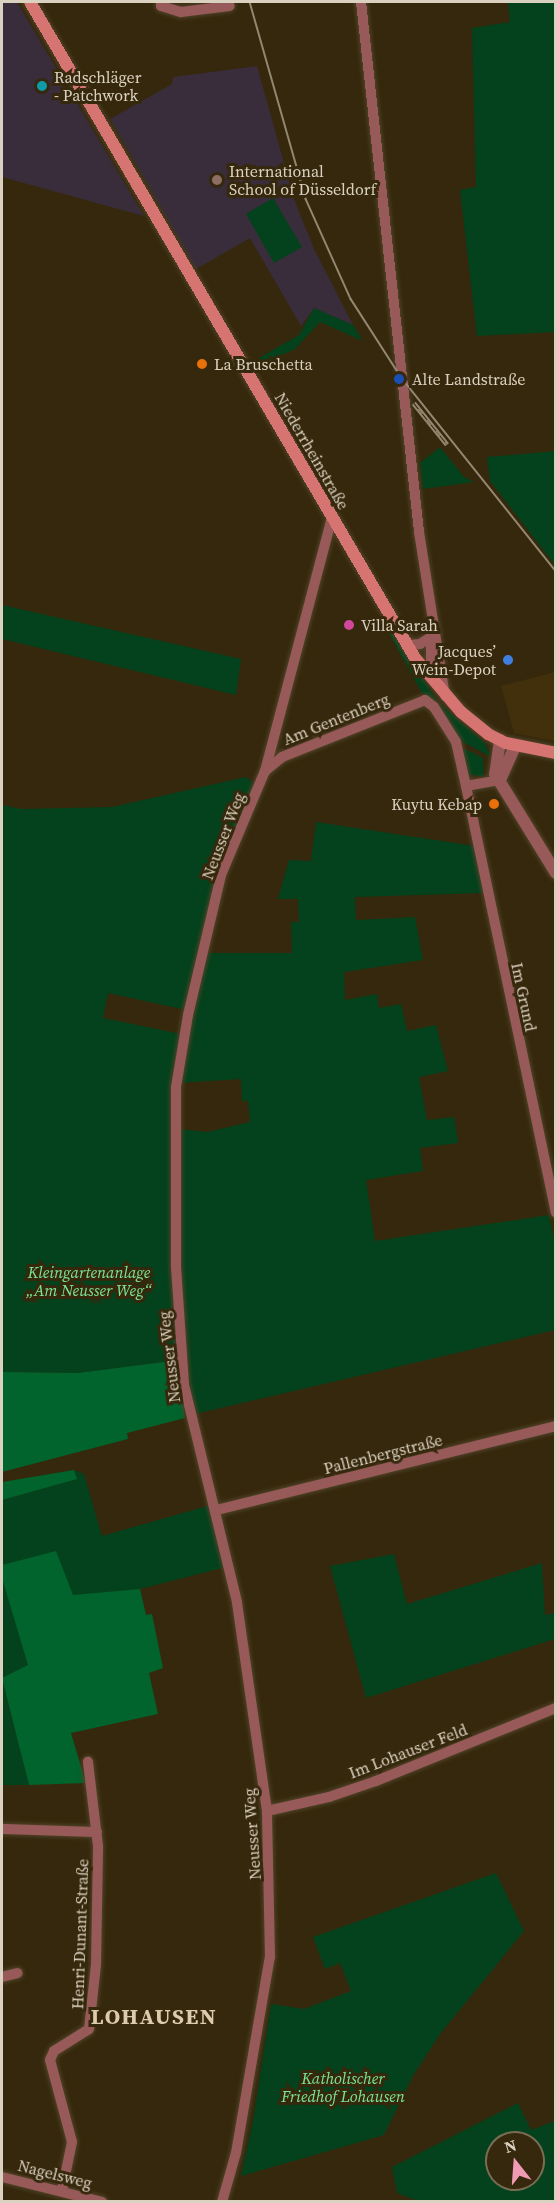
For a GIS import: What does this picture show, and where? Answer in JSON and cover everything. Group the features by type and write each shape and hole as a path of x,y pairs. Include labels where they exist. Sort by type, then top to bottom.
{"main road":[{"name":"Niederrheinstraße","path":"30,2 408,645 446,696 471,721 500,740 515,746 555,753"}],"street":[{"path":"161,2 161,6 181,12 230,6"},
{"path":"361,2 411,473 446,696"},
{"name":"Neusser Weg","path":"222,2202 237,2147 270,1957 267,1811 237,1602 217,1510 184,1384 176,1267 176,1087 188,1015 221,875 265,771 332,518"},
{"path":"431,677 431,637 434,623"},
{"path":"408,645 420,644 431,637"},
{"name":"Am Gentenberg","path":"265,771 282,757 422,700 434,707 456,742 466,786"},
{"path":"500,740 494,767 555,873"},
{"path":"500,780 515,746"},
{"path":"466,786 500,780"},
{"name":"Im Grund","path":"466,786 555,1213"},
{"name":"Pallenbergstraße","path":"217,1510 555,1426"},
{"name":"Im Lohauser Feld","path":"267,1811 329,1797 376,1781 555,1708"},
{"name":"Henri-Dunant-Straße","path":"62,2190 72,2142 50,2060 54,2050 86,2032 91,2023 99,1896 97,1832 88,1762"},
{"path":"2,1829 97,1832"},
{"path":"2,1977 18,1973"},
{"name":"Nagelsweg","path":"2,2177 62,2190 102,2202"}],"shaded area":[{"path":"2,2 17,2 144,216 2,177"},
{"name":"International School of Düsseldorf","path":"257,66 294,199 314,249 353,325 314,308 301,326 250,238 196,269 110,119 172,84 173,77"},
{"path":"555,672 555,741 514,733 501,686"}],"green space":[{"path":"508,2 555,2 555,332 477,336 460,190 476,187 472,28 510,22"},
{"path":"273,198 302,247 274,263 246,214"},
{"path":"314,308 353,325 363,341 320,322 295,349 259,365 259,358 299,335"},
{"path":"440,447 464,477 474,482 423,489 420,463"},
{"path":"556,451 555,565 490,481 487,457"},
{"path":"2,605 241,659 236,695 2,639"},
{"path":"386,621 438,702 485,743 491,757 461,741 431,698 422,693 383,623"},
{"path":"463,748 483,758 484,777 467,774"},
{"name":"Kleingartenanlage „Am Neusser Weg“","path":"246,777 256,785 223,858 186,1010 108,993 103,1018 181,1034 179,1360 78,1373 2,1372 2,805 22,809 112,807"},
{"path":"316,822 475,846 483,893 355,897 356,920 415,917 423,960 344,972 345,1000 377,994 379,1008 401,1004 407,1031 436,1025 448,1071 419,1077 427,1120 454,1117 458,1143 420,1148 423,1171 366,1180 375,1241 549,1215 555,1245 555,1330 195,1414 188,1388 179,1298 178,1129 207,1132 250,1122 248,1101 242,1101 241,1079 178,1083 203,953 292,953 291,922 299,922 298,899 278,899 289,860 311,861"},
{"path":"179,1360 185,1418 127,1433 128,1439 2,1472 2,1372 78,1373"},
{"path":"74,1470 84,1474 102,1536 211,1505 226,1567 140,1589 73,1596 2,1566 2,1500 76,1479"},
{"path":"74,1470 77,1479 2,1500 2,1482"},
{"path":"56,1551 73,1595 140,1589 146,1615 152,1614 163,1668 149,1673 158,1714 71,1733 86,1783 29,1785 2,1678 28,1665 2,1578 2,1565"},
{"path":"394,1554 407,1604 542,1563 545,1615 555,1613 555,1639 366,1698 330,1566"},
{"path":"4,1577 28,1666 2,1678 2,1578"},
{"path":"2,1678 29,1785 2,1785"},
{"name":"Katholischer Friedhof Lohausen","path":"496,1873 524,1931 440,2034 413,2076 384,2135 241,2176 253,2121 271,2004 304,2009 351,1991 340,1963 325,1969 313,1937"},
{"path":"518,2103 531,2130 555,2121 555,2201 418,2201 397,2193 392,2167"}],"tram line":[{"path":"250,2 306,199 351,299 401,377 556,571"}],"railway":[{"path":"414,403 447,444"}],"place":[{"name":"Radschläger - Patchwork","path":"42,86"},
{"name":"International School of Düsseldorf","path":"217,180"},
{"name":"La Bruschetta","path":"202,364"},
{"name":"Alte Landstraße","path":"399,379"},
{"name":"Villa Sarah","path":"349,625"},
{"name":"Jacques’ Wein-Depot","path":"508,660"},
{"name":"Kuytu Kebap","path":"494,804"}],"district":[{"name":"LOHAUSEN","path":"154,2017"}]}
